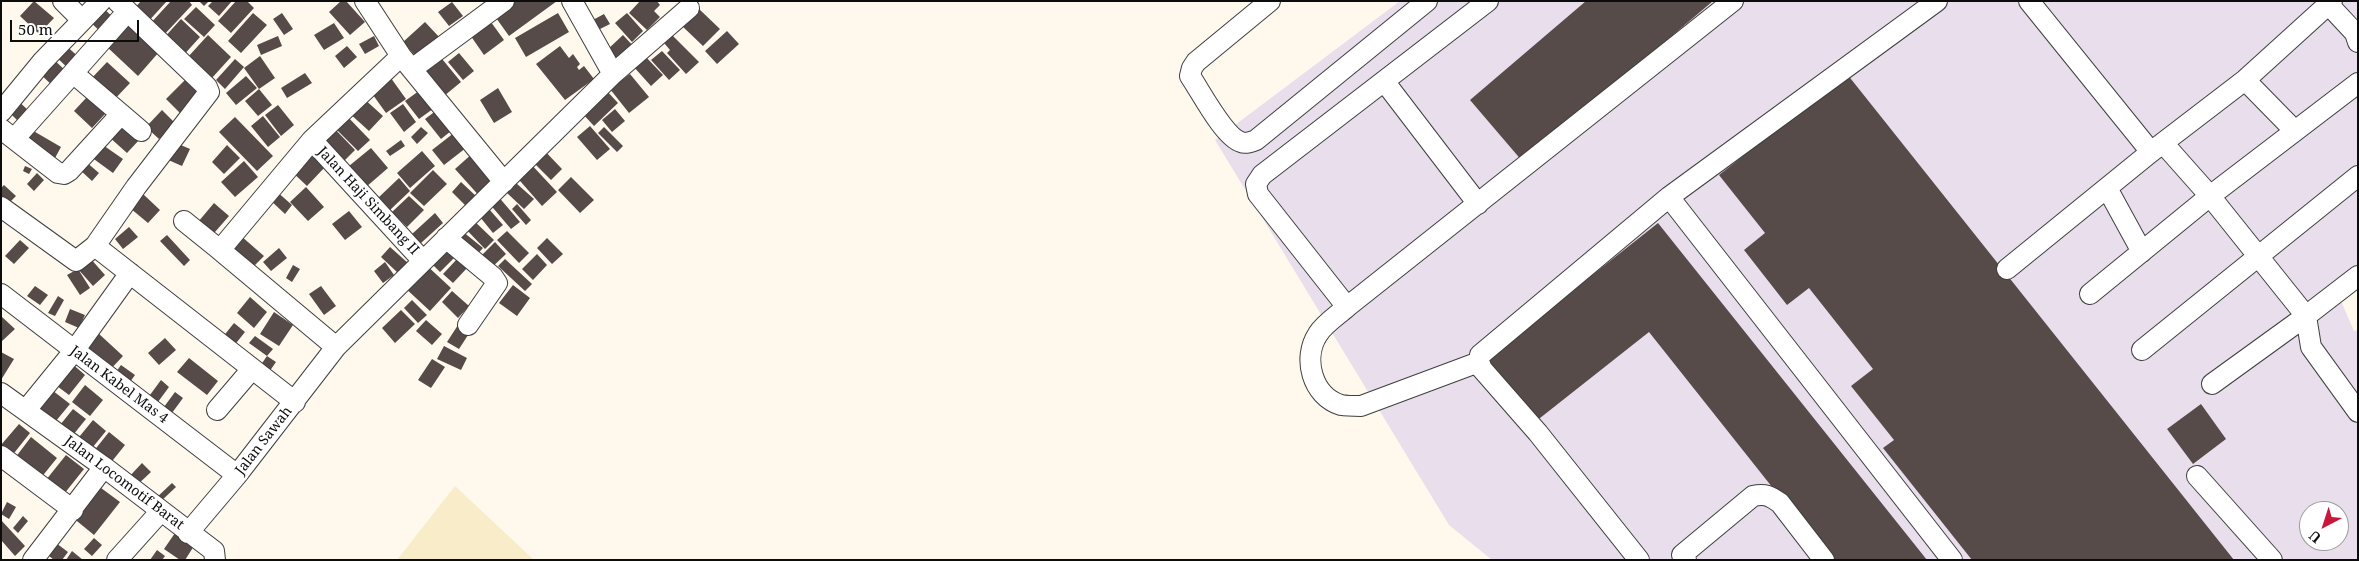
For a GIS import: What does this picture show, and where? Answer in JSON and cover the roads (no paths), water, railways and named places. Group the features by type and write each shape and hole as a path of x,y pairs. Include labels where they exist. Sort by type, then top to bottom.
{"street":[{"path":"63,1 82,19"},
{"path":"1,112 42,62 82,19 102,1"},
{"path":"365,1 407,62 504,182"},
{"name":"Jalan Haji Simbang II","path":"504,1 407,62 312,140 423,260 614,74 689,8"},
{"path":"572,1 614,74"},
{"path":"1270,1 1205,54 1192,68 1190,76 1223,126 1234,138 1241,142 1249,143 1256,140 1427,1"},
{"path":"1347,307 1258,194 1256,184 1262,175 1488,1"},
{"path":"1733,1 1347,307 1318,333 1310,352 1310,365 1314,380 1324,394 1341,405 1361,406 1479,362 1485,350 1669,198 1937,1"},
{"path":"2029,1 2157,148 2210,196 2306,316 2311,347 2358,412"},
{"path":"2007,269 2245,80 2330,3 2355,33 2358,42"},
{"path":"1,207 76,261 95,246 136,187 209,92 207,87 122,7 73,73 8,134 58,174 64,174 70,171 121,114"},
{"path":"73,73 141,131"},
{"path":"2245,80 2294,131"},
{"path":"1384,81 1478,204"},
{"path":"2090,294 2210,196 2358,83"},
{"path":"220,250 312,140"},
{"path":"2142,350 2358,176"},
{"path":"2107,188 2142,252"},
{"path":"1669,198 1952,560"},
{"path":"184,221 336,347"},
{"path":"446,238 493,277 497,283 468,325"},
{"path":"95,246 295,402"},
{"name":"Jalan Sawah","path":"188,533 237,475 336,347 423,260"},
{"path":"26,410 74,351 130,274"},
{"path":"2212,384 2358,276"},
{"name":"Jalan Kabel Mas 4","path":"1,294 237,475"},
{"path":"1479,362 1482,369 1538,433 1639,560"},
{"path":"217,410 252,369"},
{"name":"Jalan Locomotif Barat","path":"1,393 104,467 214,551 215,560"},
{"path":"1,456 73,510"},
{"path":"33,560 104,467"},
{"path":"2197,476 2272,560"},
{"path":"1681,558 1753,496 1762,494 1771,496 1780,503 1824,560"},
{"path":"117,560 161,511"}]}
